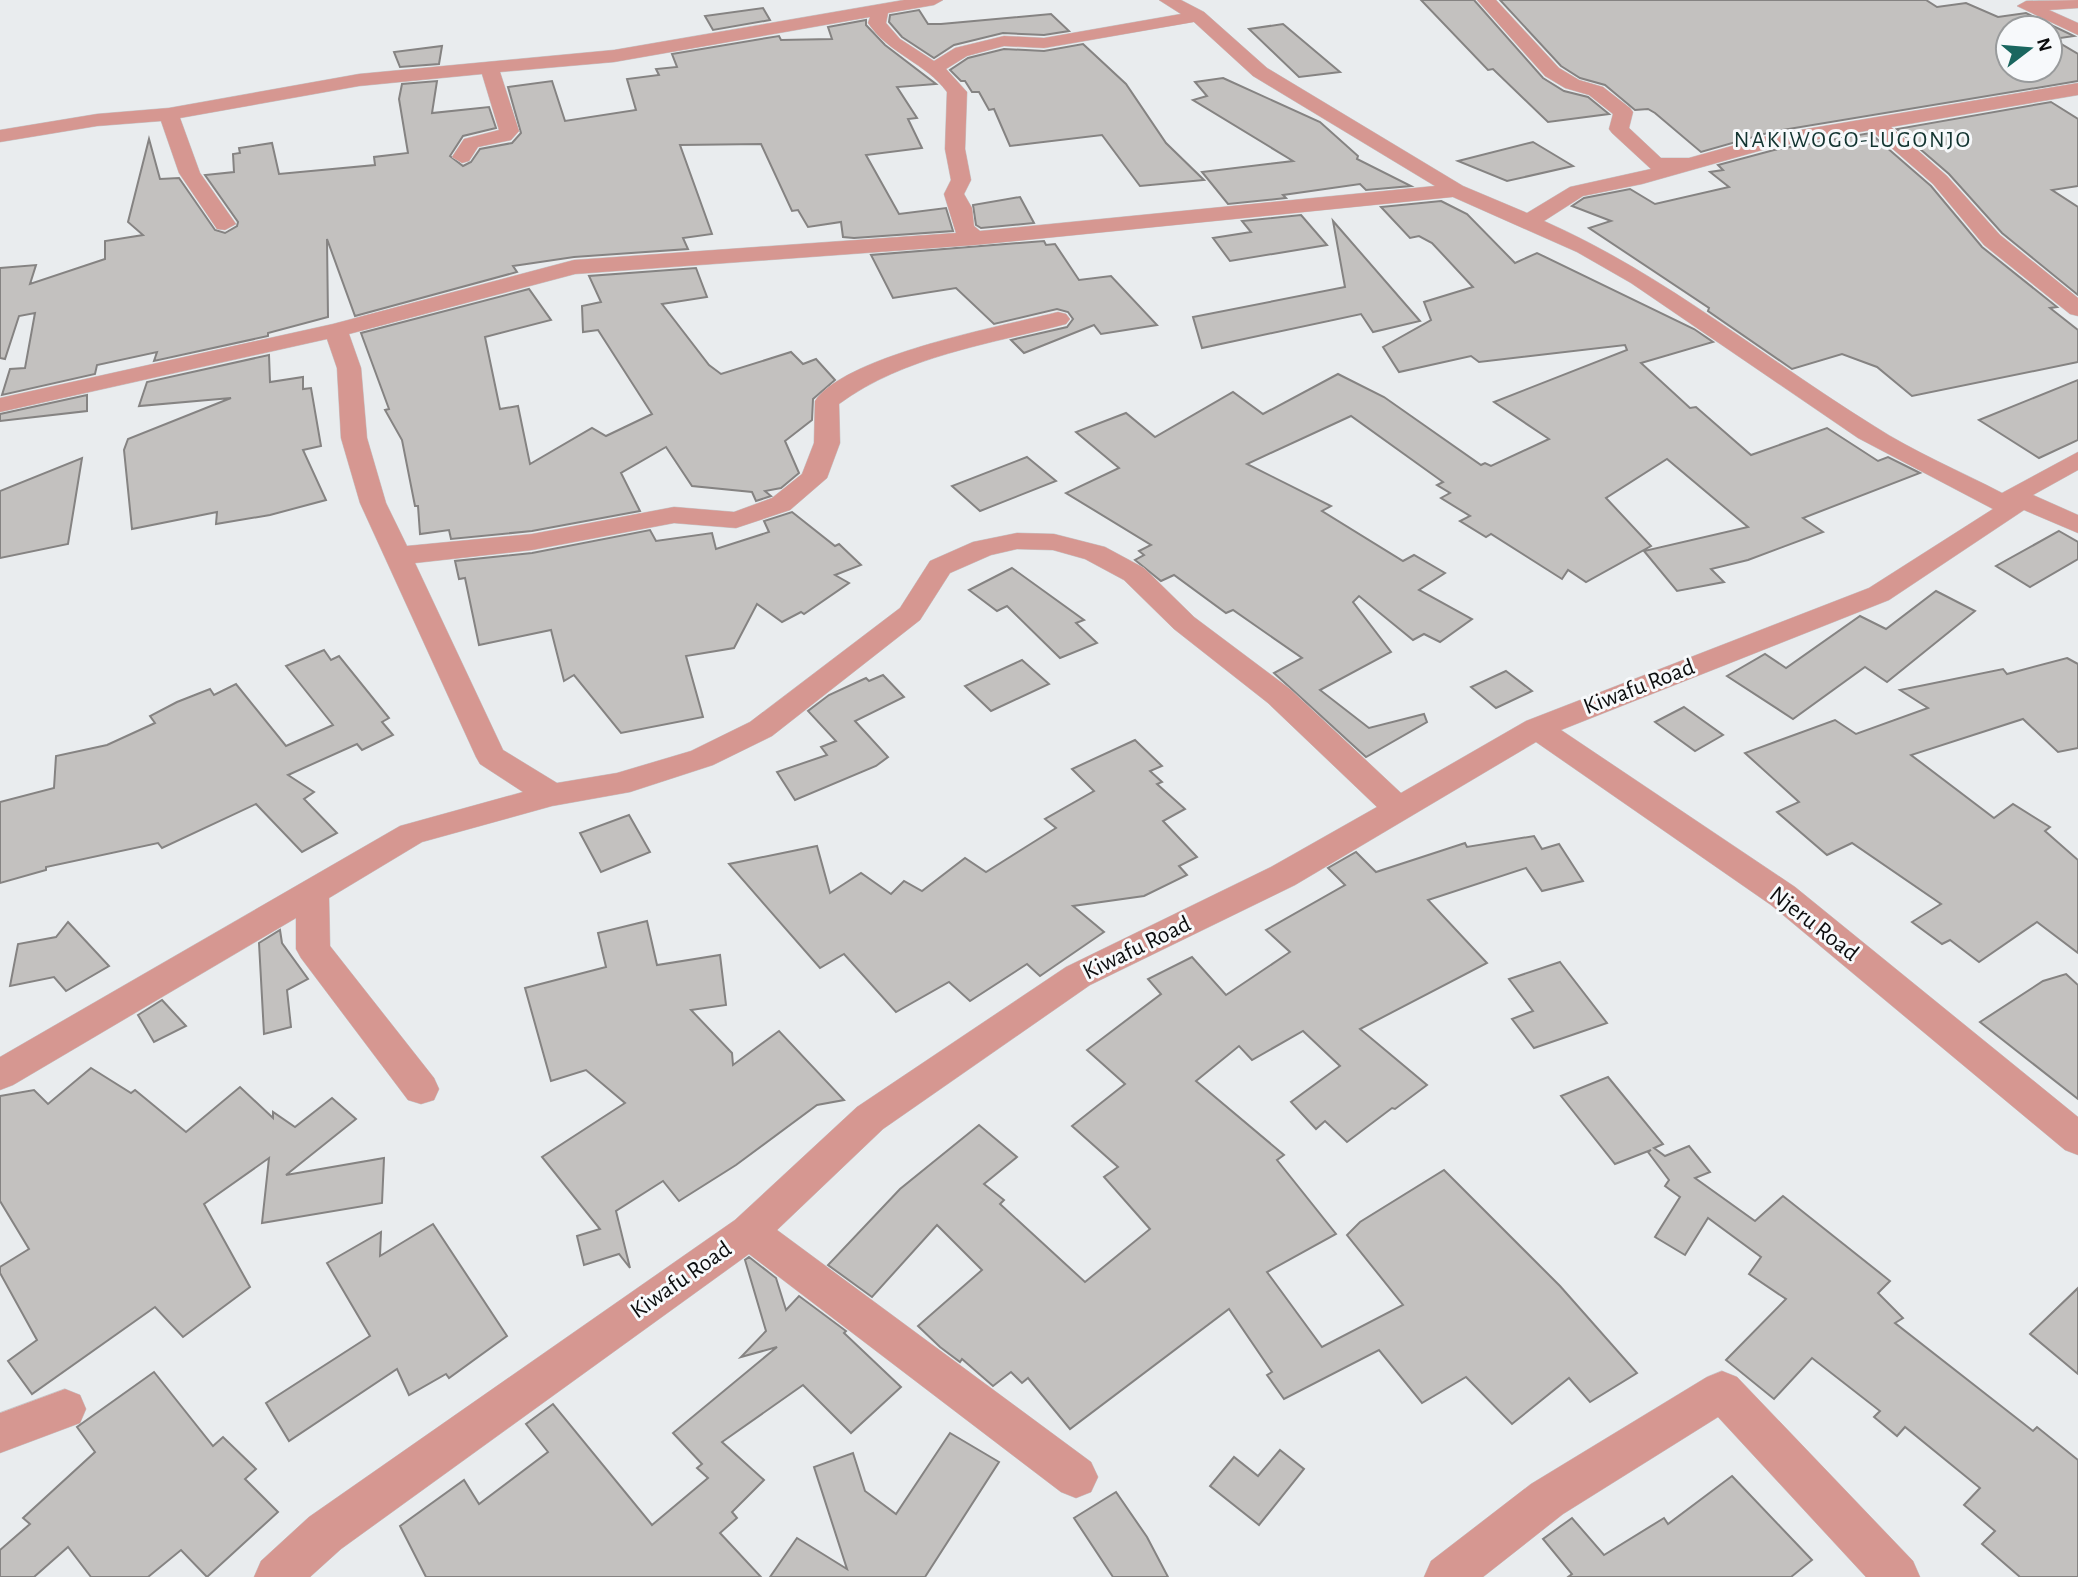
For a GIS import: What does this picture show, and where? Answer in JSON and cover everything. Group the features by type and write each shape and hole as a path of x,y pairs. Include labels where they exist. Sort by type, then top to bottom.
{"street":[{"path":"0,136 64,125 169,114 359,80 614,57 748,31 880,12 934,0"},
{"path":"1168,0 1198,16 1260,72 1456,190 1585,247 1639,278 1867,433 2012,502 2078,525"},
{"path":"1486,0 1552,72 1572,84 1595,91 1623,112 1619,129 1656,164 1695,161"},
{"path":"2019,3 2078,3"},
{"path":"2019,3 2078,30"},
{"path":"880,12 877,23 880,29 905,51 936,68 957,92 955,149 961,180 954,194 961,208 963,228 975,238"},
{"path":"936,68 961,52 1004,41 1044,43 1198,16"},
{"path":"462,157 471,143 504,136 509,131 490,70"},
{"path":"1529,221 1577,191 1635,180 1771,141 2078,89"},
{"path":"169,114 184,166 199,194 225,224"},
{"path":"1874,122 1940,180 1992,240 2078,309"},
{"path":"0,405 336,330 574,267 975,238 1456,190"},
{"path":"398,554 416,555 532,541 674,515 736,520 781,504 814,478 827,443 827,401 843,386 915,358 1058,318"},
{"path":"336,330 349,368 354,438 373,503 491,757 552,795"},
{"name":"Kiwafu Road","path":"277,1577 337,1525 749,1233 870,1118 1078,976 1283,876 1536,728 1879,594 2078,460"},
{"path":"0,1075 411,834 552,795 631,780 702,758 761,730 910,614 940,567 983,548 1017,541 1054,542 1095,553 1134,574 1184,623 1279,696 1399,809"},
{"name":"Njeru Road","path":"1536,728 1783,896 2078,1139"},
{"path":"312,891 313,949 421,1089"},
{"path":"749,1233 1076,1477"},
{"path":"1447,1577 1547,1499 1722,1391 1897,1577"},
{"path":"0,1433 65,1409"}],"building":[{"path":"1421,0 1474,0 1543,78 1564,91 1588,97 1609,114 1548,122 1493,69 1488,70"},
{"path":"1500,0 1926,0 1937,7 1966,3 1994,15 1994,84 2060,84 1771,132 1701,152 1655,113 1648,109 1635,110 1605,85 1580,78 1561,66"},
{"path":"763,8 770,20 713,30 705,16"},
{"path":"919,10 928,24 1051,14 1069,31 1044,35 1003,33 954,45 934,58 902,37 889,22 890,15"},
{"path":"866,20 866,25 885,45 936,84 897,87 917,118 908,119 922,148 866,155 899,214 946,208 953,231 854,238 843,237 841,222 808,227 798,210 792,211 761,144 680,145 712,234 683,238 688,249 574,257 513,266 517,272 355,316 327,239 328,317 268,333 268,336 154,361 157,352 97,365 95,374 2,395 10,369 25,368 35,313 19,316 5,359 0,358 0,268 36,265 30,284 105,259 105,241 143,235 128,222 149,139 160,179 179,178 215,230 225,233 237,226 238,222 205,175 234,172 233,154 240,153 239,148 272,143 279,174 375,165 374,157 408,153 399,99 402,84 437,81 432,113 489,107 496,128 463,136 450,156 463,166 471,162 480,149 512,143 521,133 508,87 552,81 565,121 636,110 627,79 659,75 656,69 677,67 672,54 779,36 781,40 832,39 828,27"},
{"path":"1283,24 1340,72 1299,77 1249,29"},
{"path":"2064,31 2074,36 2064,37"},
{"path":"1083,44 1126,84 1166,143 1204,180 1140,186 1102,135 1010,146 994,109 989,110 979,92 972,92 965,81 961,81 950,70 968,58 1004,49 1044,51"},
{"path":"442,46 439,64 400,67 394,52"},
{"path":"2064,46 2078,54 2078,81 2064,83"},
{"path":"1223,78 1320,122 1358,156 1357,159 1411,186 1366,190 1360,184 1283,195 1286,198 1228,204 1202,172 1293,161 1193,100 1207,96 1195,82"},
{"path":"2051,102 2078,119 2078,186 2052,190 2078,207 2078,295 2002,233 1949,174 1897,129"},
{"path":"1870,133 1931,186 1982,247 2057,307 2050,308 2078,330 2078,362 1912,396 1877,367 1842,354 1792,369 1708,311 1709,308 1589,228 1611,221 1572,206 1584,198 1630,189 1655,204 1729,187 1710,172 1723,170 1718,165 1774,150"},
{"path":"1533,142 1573,166 1507,181 1458,161"},
{"path":"1020,197 1034,223 981,228 976,225 973,205"},
{"path":"1441,201 1467,214 1515,263 1537,253 1694,329 1713,342 1641,363 1690,408 1696,407 1751,455 1827,428 1878,461 1888,457 1920,473 1803,518 1823,532 1748,560 1711,569 1724,582 1677,591 1644,551 1748,527 1667,459 1606,498 1651,546 1586,582 1568,570 1562,579 1491,534 1486,537 1460,521 1470,516 1441,498 1450,493 1437,485 1443,482 1351,416 1247,464 1331,506 1322,511 1403,561 1414,555 1445,573 1419,590 1472,619 1440,642 1424,634 1413,640 1359,596 1353,602 1391,652 1320,690 1369,728 1424,714 1427,722 1366,757 1274,673 1302,658 1233,610 1226,613 1174,575 1161,581 1135,560 1144,555 1139,551 1151,545 1066,493 1119,468 1076,432 1126,413 1155,437 1233,392 1263,414 1338,374 1384,397 1481,465 1485,463 1491,466 1549,439 1494,402 1627,350 1625,345 1479,362 1471,356 1399,372 1383,347 1431,320 1424,302 1473,287 1432,243 1419,236 1410,238 1381,207"},
{"path":"1301,215 1327,245 1230,261 1213,238 1251,232 1242,221"},
{"path":"1333,221 1420,321 1373,332 1361,314 1202,348 1193,317 1345,287"},
{"path":"1044,241 1046,245 1055,244 1079,280 1111,276 1157,325 1101,334 1094,325 1024,353 1011,340 1067,327 1073,319 1068,312 1057,309 994,324 956,288 893,298 871,255"},
{"path":"696,268 707,297 662,304 709,365 721,374 791,352 803,364 816,359 835,380 813,399 812,420 785,441 799,473 781,488 765,491 771,496 756,501 752,492 692,486 666,447 621,473 640,511 532,531 451,539 449,530 420,534 418,506 415,506 402,440 385,410 389,409 361,333 529,289 551,320 485,337 500,409 518,406 530,464 592,428 606,436 652,414 598,330 583,332 582,306 601,302 589,276"},
{"path":"269,355 270,382 303,377 303,389 311,388 321,446 303,450 326,500 270,515 216,524 217,512 132,529 124,450 128,439 231,398 139,406 147,382"},
{"path":"2078,380 2078,440 2039,458 1979,420"},
{"path":"87,395 87,411 0,421 0,414"},
{"path":"1027,457 1056,481 980,511 952,486"},
{"path":"82,458 68,544 0,558 0,491"},
{"path":"792,512 835,546 839,544 861,565 835,575 849,583 804,614 801,612 782,622 757,604 734,648 686,656 703,717 621,733 574,675 564,681 551,630 479,645 465,578 459,579 455,561 532,553 650,530 656,541 712,533 716,549 769,532 764,521"},
{"path":"2059,531 2078,542 2078,559 2030,587 1996,566"},
{"path":"1012,568 1084,620 1076,623 1097,643 1060,658 1007,606 997,611 969,590"},
{"path":"1936,591 1975,611 1887,682 1865,667 1793,719 1727,676 1765,654 1786,668 1860,616 1886,629"},
{"path":"324,650 331,660 339,656 389,718 382,722 393,735 362,750 357,744 288,775 314,792 304,799 337,833 302,852 256,804 162,848 158,843 46,867 46,870 0,883 0,802 54,788 56,756 107,745 155,723 150,716 177,702 210,689 214,695 236,684 286,746 333,725 286,666"},
{"path":"2067,658 2078,664 2078,748 2058,752 2023,719 1911,755 1994,818 2013,804 2050,827 2045,831 2078,860 2078,953 2037,922 1979,962 1950,940 1942,944 1912,922 1941,904 1852,843 1827,855 1777,812 1799,802 1745,753 1835,720 1856,734 1928,708 1900,690 2003,669 2007,674"},
{"path":"1022,660 1049,684 991,711 965,686"},
{"path":"1506,671 1532,691 1496,708 1471,687"},
{"path":"883,675 904,697 855,721 888,757 876,766 795,800 777,772 827,755 821,747 836,741 808,711 829,695 866,678 869,681"},
{"path":"1684,707 1723,735 1695,751 1655,722"},
{"path":"1135,740 1162,766 1150,771 1162,782 1157,784 1185,809 1163,821 1197,857 1179,866 1187,875 1144,896 1073,906 1104,932 1040,976 1027,964 970,1001 949,982 896,1012 844,954 820,968 729,864 817,846 830,893 861,873 891,894 904,881 922,891 965,858 986,872 1056,828 1045,819 1094,791 1072,769"},
{"path":"629,815 650,852 601,872 580,833"},
{"path":"1534,836 1542,849 1559,844 1583,881 1542,891 1526,868 1428,900 1487,963 1360,1029 1427,1085 1395,1109 1392,1108 1347,1142 1325,1121 1316,1129 1291,1102 1340,1066 1303,1031 1252,1060 1239,1046 1196,1081 1284,1155 1277,1160 1336,1234 1267,1272 1322,1347 1403,1305 1347,1235 1360,1222 1444,1170 1560,1286 1637,1373 1590,1402 1569,1378 1512,1424 1466,1377 1422,1403 1379,1350 1284,1399 1267,1375 1272,1372 1229,1309 1070,1429 1028,1378 1022,1383 1011,1372 993,1386 962,1359 960,1362 940,1347 918,1326 982,1270 937,1225 872,1297 828,1265 900,1189 979,1125 1017,1157 984,1184 1004,1200 1000,1204 1085,1282 1150,1229 1104,1177 1118,1167 1072,1126 1125,1084 1087,1050 1161,994 1148,979 1192,957 1226,995 1290,952 1266,930 1345,885 1328,868 1356,852 1376,872 1465,843 1467,847"},
{"path":"647,921 657,965 720,955 726,1005 691,1010 732,1053 733,1065 779,1031 844,1100 817,1105 736,1165 679,1201 663,1181 616,1211 630,1268 619,1254 584,1265 577,1236 600,1229 542,1157 625,1103 586,1070 551,1081 525,988 606,967 598,933"},
{"path":"68,922 109,966 66,991 54,977 10,986 18,944 56,937"},
{"path":"280,930 282,943 308,979 287,990 291,1027 264,1034 259,943"},
{"path":"1560,962 1607,1023 1534,1048 1512,1019 1533,1011 1509,979"},
{"path":"2066,974 2078,985 2078,1099 1980,1022 2043,981"},
{"path":"162,1000 186,1026 154,1042 138,1015"},
{"path":"91,1068 131,1093 135,1090 186,1132 240,1087 273,1118 273,1112 295,1127 332,1098 356,1119 286,1175 384,1158 382,1203 262,1223 269,1158 204,1204 250,1287 183,1337 155,1307 32,1394 8,1361 37,1340 0,1273 0,1267 29,1249 0,1201 0,1096 34,1090 48,1104"},
{"path":"1608,1077 1663,1144 1654,1148 1665,1156 1689,1146 1710,1172 1695,1178 1755,1221 1783,1196 1890,1281 1878,1293 1903,1318 1895,1323 2033,1431 2037,1427 2078,1460 2078,1577 2020,1577 1982,1544 1995,1531 1964,1505 1980,1488 1905,1427 1897,1436 1874,1417 1880,1411 1812,1358 1774,1399 1726,1360 1786,1299 1749,1274 1761,1257 1708,1218 1685,1255 1655,1237 1680,1197 1665,1186 1669,1180 1648,1152 1651,1150 1615,1164 1561,1096"},
{"path":"433,1224 507,1336 449,1378 446,1374 409,1395 397,1369 289,1441 266,1403 370,1336 327,1263 381,1232 380,1256"},
{"path":"749,1257 776,1278 786,1310 799,1296 846,1331 844,1333 901,1387 851,1433 803,1385 722,1442 764,1480 732,1512 737,1518 720,1533 761,1577 426,1577 400,1526 464,1480 479,1504 548,1452 526,1424 553,1404 652,1525 708,1478 697,1468 702,1464 673,1433 777,1347 741,1357 766,1331 745,1260"},
{"path":"2078,1288 2078,1374 2030,1334"},
{"path":"154,1372 213,1446 223,1437 256,1469 245,1479 278,1512 207,1577 181,1550 148,1577 91,1577 68,1547 34,1577 0,1577 0,1550 30,1524 23,1518 95,1452 77,1427"},
{"path":"950,1433 999,1462 925,1577 770,1577 797,1538 847,1569 814,1467 853,1453 865,1491 896,1514"},
{"path":"1280,1450 1304,1469 1259,1525 1210,1486 1234,1457 1258,1476"},
{"path":"1732,1476 1812,1560 1791,1577 1568,1577 1572,1574 1543,1539 1572,1518 1604,1555 1664,1518 1668,1524"},
{"path":"1116,1492 1147,1537 1168,1577 1113,1577 1074,1518"}],"district":[{"name":"NAKIWOGO-LUGONJO","path":"1853,140"}]}
